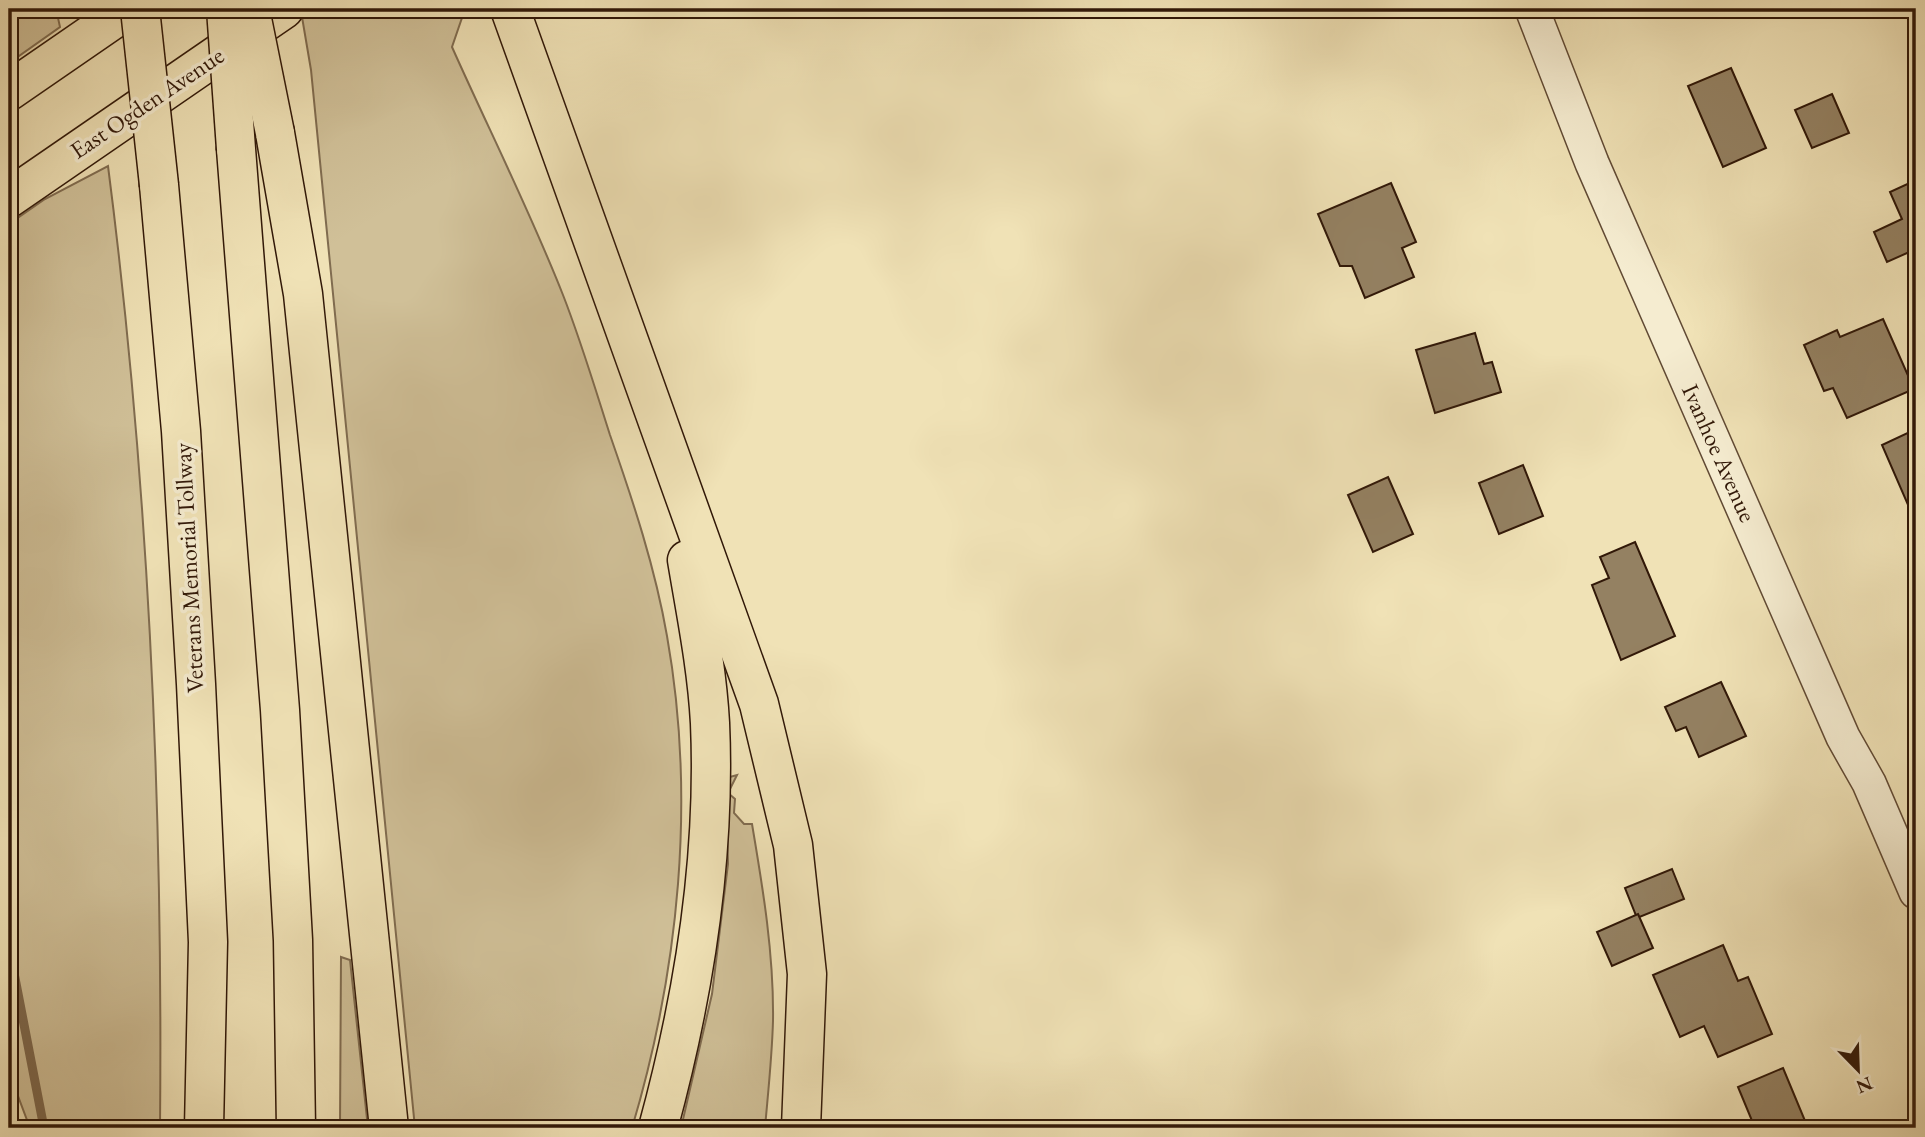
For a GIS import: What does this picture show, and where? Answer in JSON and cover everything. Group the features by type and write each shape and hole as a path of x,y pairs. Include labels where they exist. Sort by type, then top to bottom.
{"main road":[{"path":"9,91 128,9"},
{"name":"Veterans Memorial Tollway","path":"140,9 181,431 196,684 208,942 205,1128"},
{"path":"226,9 280,710 293,940 296,1128"},
{"path":"250,9 303,294 389,1128"},
{"name":"East Ogden Avenue","path":"9,198 284,9"},
{"path":"510,9 759,704 793,845 807,974 801,1128"},
{"path":"658,1128 678,1056 694,977 705,897 709,804 710,723 700,636 667,452"}],"street":[{"name":"Ivanhoe Avenue","path":"1532,9 1592,163 1843,737 1869,783 1916,892"}],"shaded area":[{"path":"9,9 70,9 58,18 60,27 9,63"},
{"path":"316,9 465,9 452,47 563,295 650,559 667,636 676,697 681,822 671,946 648,1068 632,1128 415,1128 311,70 302,17"},
{"path":"108,166 134,405 150,646 159,887 160,1128 30,1128 9,1072 9,224 45,199"},
{"path":"737,775 728,793 735,799 734,813 744,824 752,824 764,897 772,972 772,1034 765,1128 681,1128 712,994 728,864 726,778"},
{"path":"341,957 350,960 368,1128 340,1128"}],"building":[{"path":"1731,68 1766,148 1723,167 1688,86"},
{"path":"1832,94 1849,133 1812,148 1795,110"},
{"path":"1916,180 1916,249 1887,262 1874,232 1902,219 1890,192"},
{"path":"1391,183 1416,242 1402,248 1414,277 1365,298 1352,266 1340,266 1318,214"},
{"path":"1883,319 1914,389 1847,418 1833,388 1824,391 1804,345 1837,330 1840,337"},
{"path":"1475,333 1484,364 1492,362 1501,392 1435,413 1416,350"},
{"path":"1916,429 1916,512 1912,514 1882,445"},
{"path":"1523,465 1543,516 1499,534 1479,483"},
{"path":"1388,477 1413,534 1373,552 1348,495"},
{"path":"1635,542 1675,636 1621,660 1592,585 1609,578 1600,557"},
{"path":"1721,682 1746,736 1699,757 1686,727 1676,731 1665,707"},
{"path":"1672,869 1684,899 1637,918 1625,888"},
{"path":"1638,914 1653,948 1612,966 1597,932"},
{"path":"1723,945 1738,981 1748,977 1772,1034 1718,1057 1704,1026 1680,1037 1653,975"},
{"path":"1783,1068 1808,1128 1755,1128 1738,1087"}],"waterway":[{"path":"9,947 44,1128"}]}
